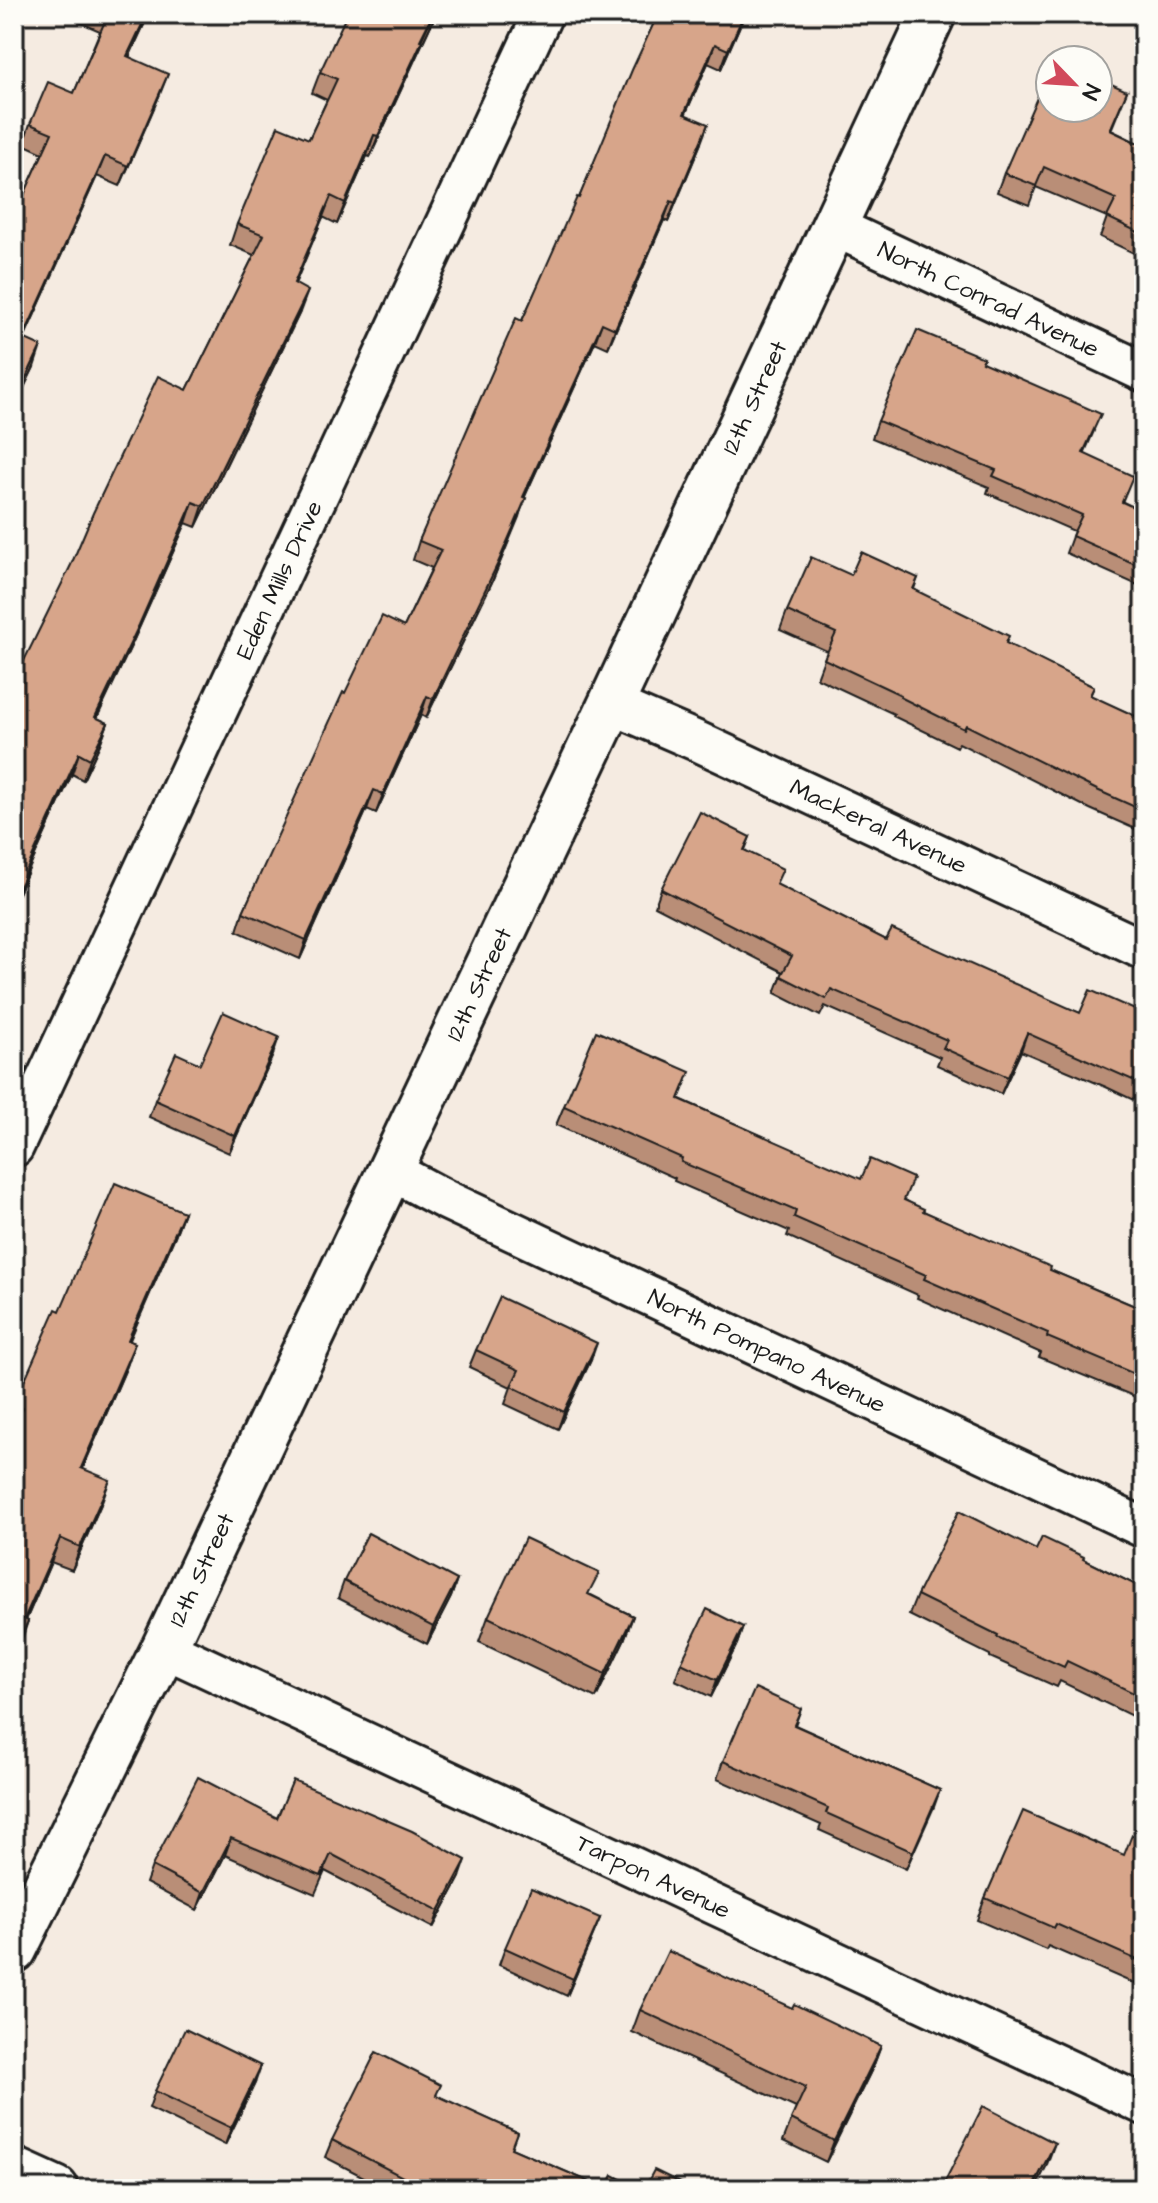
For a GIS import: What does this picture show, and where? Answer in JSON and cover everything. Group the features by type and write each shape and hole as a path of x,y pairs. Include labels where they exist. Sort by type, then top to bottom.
{"street":[{"name":"Eden Mills Drive","path":"14,1147 543,14"},
{"name":"12th Street","path":"14,1950 164,1648 611,704 933,14"},
{"name":"North Conrad Avenue","path":"833,226 1144,372"},
{"name":"Mackeral Avenue","path":"611,704 1144,950"},
{"name":"North Pompano Avenue","path":"390,1170 444,1199 1144,1528"},
{"name":"Tarpon Avenue","path":"164,1648 1144,2105"},
{"path":"14,2170 56,2189"}],"building":[{"path":"108,14 147,14 127,56 168,74 128,166 105,156 23,338 41,346 23,384 14,379 14,214 52,133 30,124 48,82 74,93"},
{"path":"347,14 433,14 378,136 374,135 345,203 331,196 294,283 308,291 203,506 193,502 95,717 108,723 90,759 79,753 14,898 14,681 158,376 187,390 264,235 237,224 278,126 309,139 337,79 320,72"},
{"path":"658,14 744,14 728,50 715,44 684,114 708,124 675,203 671,201 615,329 602,323 523,497 526,498 498,563 433,699 427,696 383,794 374,790 306,940 243,912 343,692 382,616 404,627 441,550 419,541 516,318 522,321 579,198"},
{"path":"1114,85 1127,91 1114,121"},
{"path":"1034,105 1034,124 1113,124 1110,130 1144,146 1144,235 1107,217 1116,199 1044,167 1036,186 1004,173"},
{"path":"917,330 1101,414 1083,453 1133,476 1122,502 1144,512 1144,568 1072,536 1082,515 993,476 996,470 878,421"},
{"path":"861,552 918,578 913,589 1009,636 1006,643 1094,687 1090,695 1144,720 1144,811 966,725 964,729 824,659 836,633 787,611 811,557 851,575"},
{"path":"700,812 750,837 744,850 783,869 776,884 886,940 892,929 1080,1013 1090,990 1144,1014 1144,1085 1027,1033 1008,1077 943,1048 947,1040 831,989 826,999 781,976 792,956 661,889"},
{"path":"223,1012 279,1037 235,1136 155,1100 176,1053 200,1064"},
{"path":"596,1031 690,1072 679,1099 861,1179 870,1159 913,1178 904,1200 923,1211 1144,1310 1144,1378 1047,1337 1048,1333 924,1279 926,1275 794,1217 796,1211 681,1162 682,1158 564,1106"},
{"path":"115,1183 184,1212 128,1340 135,1343 81,1468 110,1480 80,1547 60,1538 24,1619 28,1621 14,1650 14,1429 23,1408 14,1404 56,1309 60,1311"},
{"path":"500,1297 597,1343 564,1412 511,1386 519,1370 476,1350"},
{"path":"959,1511 1036,1550 1042,1537 1144,1589 1144,1698 1067,1661 1064,1667 997,1637 917,1595"},
{"path":"368,1533 457,1580 433,1627 344,1581"},
{"path":"525,1538 599,1573 588,1594 633,1616 605,1674 488,1617"},
{"path":"707,1609 743,1627 717,1680 681,1663"},
{"path":"755,1688 801,1709 794,1725 940,1790 913,1852 826,1813 828,1808 723,1761"},
{"path":"198,1777 277,1818 293,1780 412,1831 466,1860 439,1911 331,1854 321,1876 231,1838 203,1893 152,1866"},
{"path":"1023,1811 1124,1855 1132,1835 1144,1840 1144,1963 1056,1924 1054,1928 985,1898"},
{"path":"531,1888 600,1918 573,1979 505,1948"},
{"path":"668,1951 792,2008 794,2004 881,2046 834,2141 791,2119 806,2087 640,2010"},
{"path":"185,2029 261,2066 231,2128 155,2091"},
{"path":"376,2052 441,2085 436,2095 517,2132 511,2148 606,2189 424,2189 332,2140"},
{"path":"983,2106 1055,2143 1032,2189 941,2189"},
{"path":"654,2170 693,2189 644,2189"},
{"path":"613,2175 640,2189 606,2189"}]}
